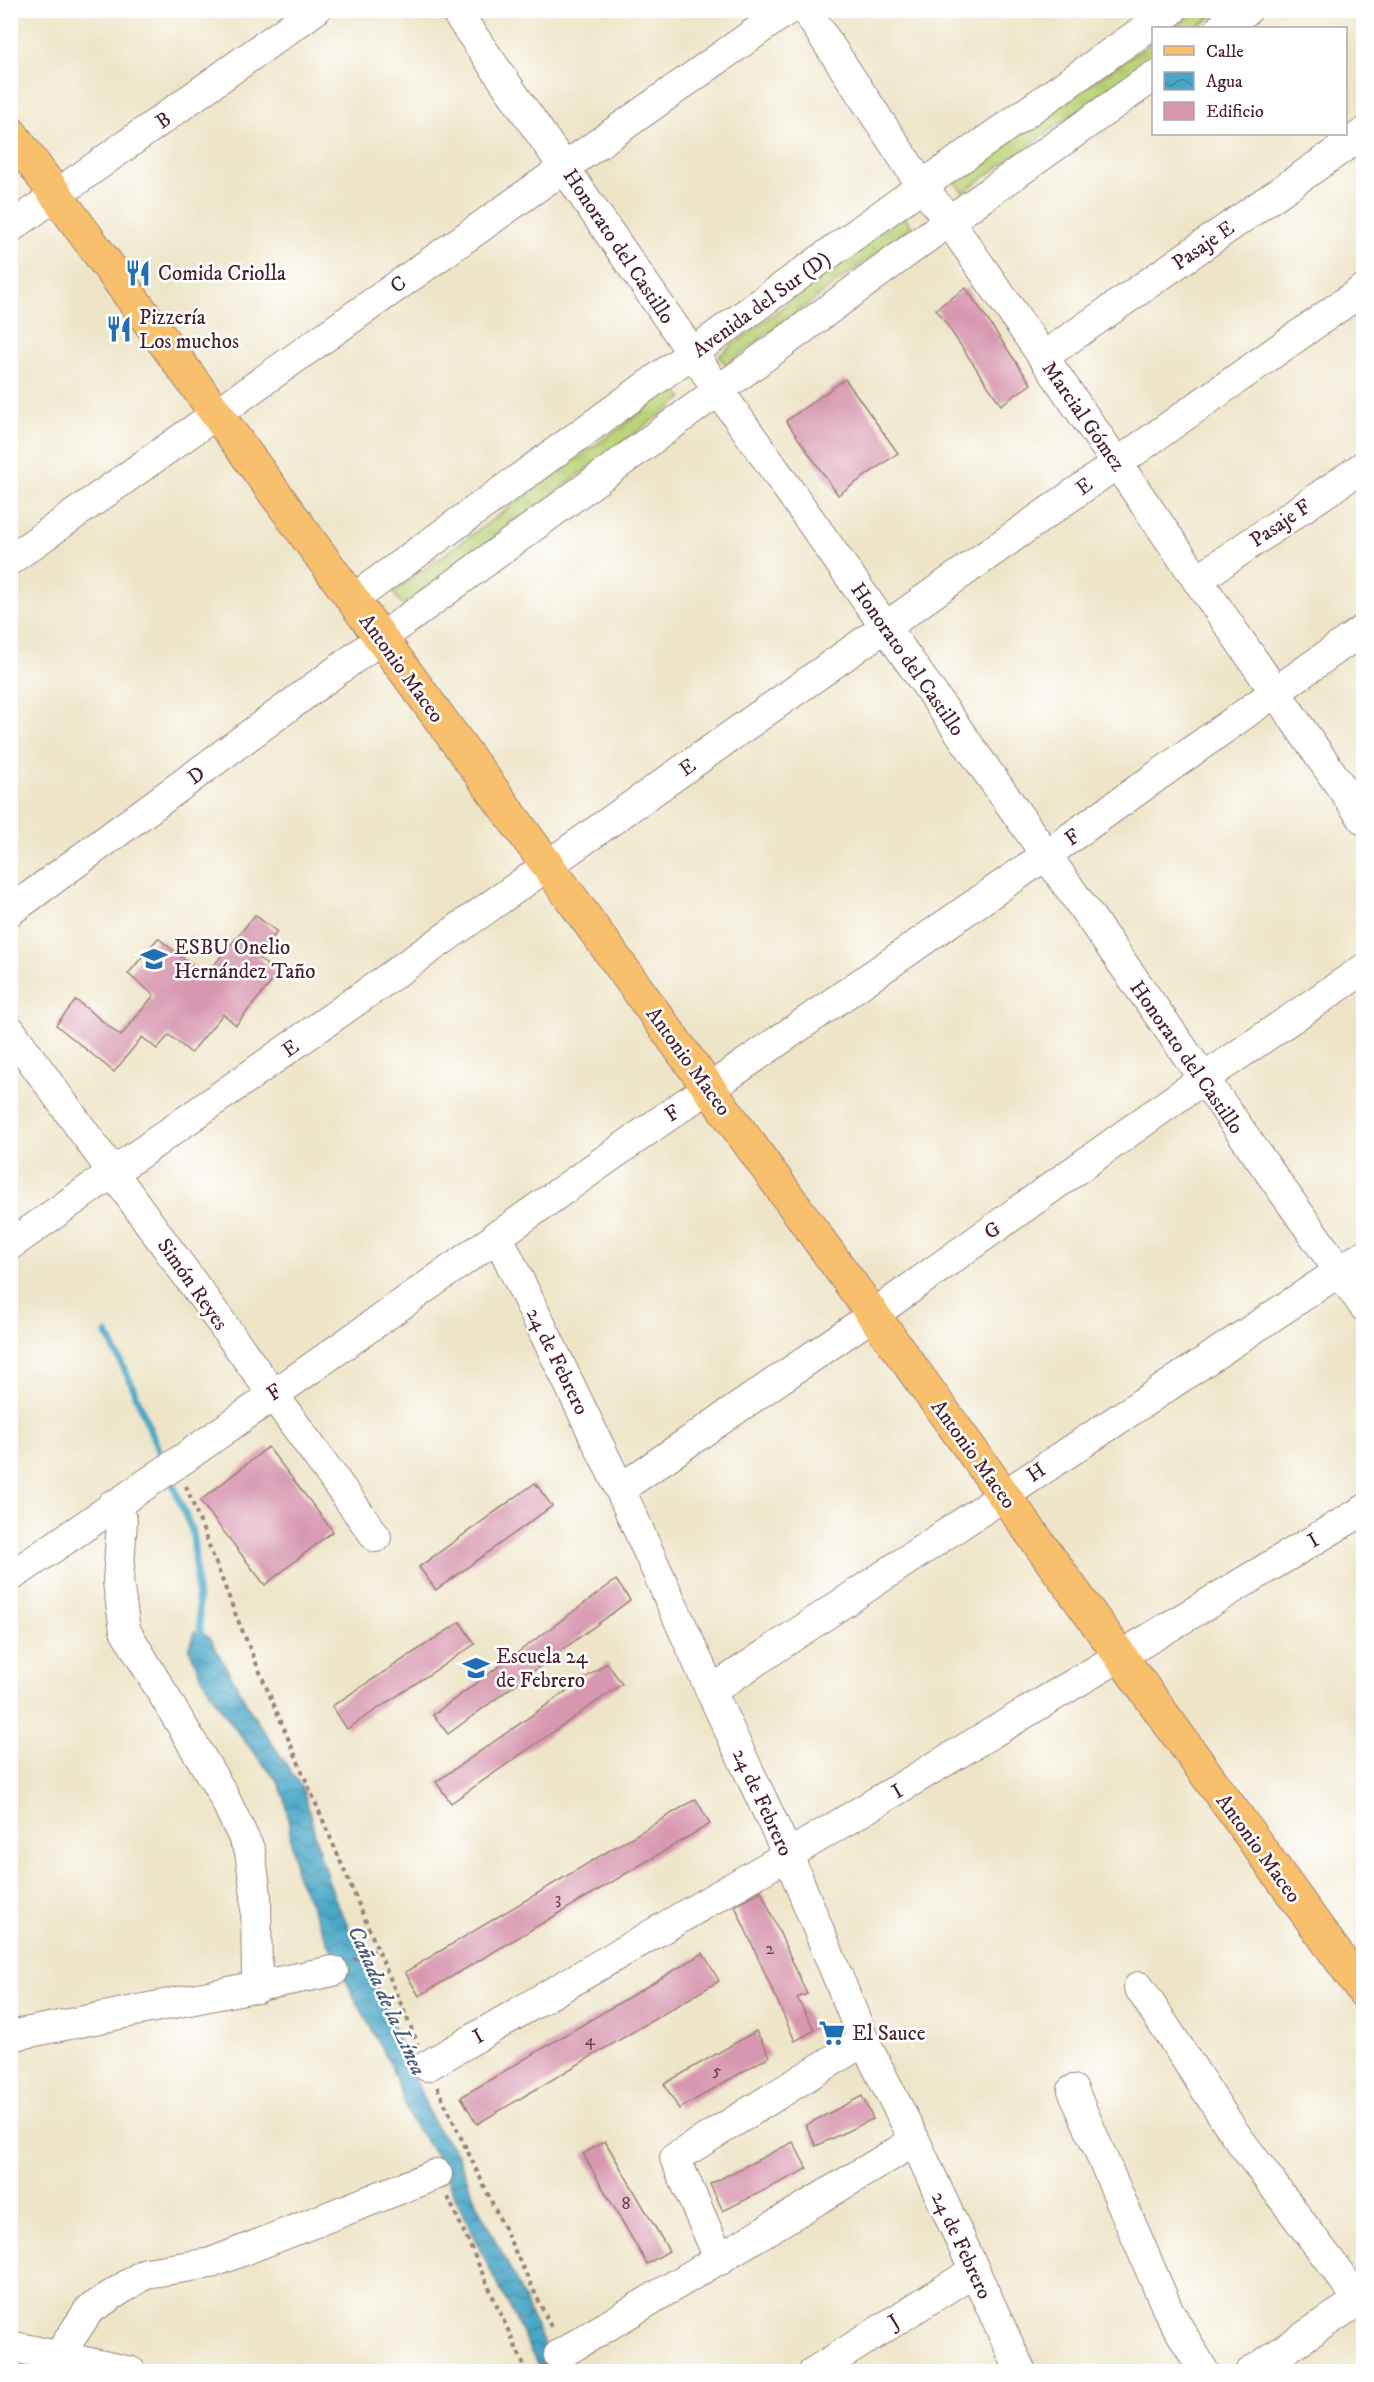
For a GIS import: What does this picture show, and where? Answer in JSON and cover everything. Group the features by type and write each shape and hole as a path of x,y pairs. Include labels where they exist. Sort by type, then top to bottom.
{"main road":[{"name":"Antonio Maceo","path":"10,132 58,195 214,414 548,866 1364,1992"}],"street":[{"name":"B","path":"10,228 315,10"},
{"name":"Honorato del Castillo","path":"455,10 693,354 1203,1079 1352,1263 1364,1306"},
{"name":"C","path":"10,560 787,10"},
{"name":"Marcial Gómez","path":"806,10 922,186 949,221 1116,462 1273,693 1360,806"},
{"name":"Avenida del Sur (D)","path":"352,600 922,186 1172,10"},
{"path":"1222,27 1246,10"},
{"path":"381,639 949,221 1152,77"},
{"name":"Pasaje E","path":"1043,357 1364,133"},
{"name":"E","path":"10,1245 1364,289"},
{"name":"Pasaje F","path":"1197,580 1364,466"},
{"name":"F","path":"10,1577 121,1499 183,1459 271,1394 686,1102 709,1089 1046,855 1364,629"},
{"name":"D","path":"10,911 381,639"},
{"name":"G","path":"620,1489 873,1315 1203,1079 1364,969"},
{"name":"Simón Reyes","path":"10,1030 376,1537"},
{"name":"24 de Febrero","path":"497,1235 620,1489 788,1855 864,2041 915,2141 1021,2372"},
{"name":"H","path":"711,1691 1352,1263"},
{"path":"121,1499 118,1582 125,1630 222,1793 250,1851 256,1895 257,1988"},
{"name":"I","path":"427,2066 788,1855 1364,1510"},
{"path":"10,2036 333,1971"},
{"path":"1139,1987 1234,2134 1361,2299 1251,2372"},
{"path":"720,2260 675,2158 864,2041"},
{"path":"1073,2090 1168,2310 1204,2372"},
{"path":"561,2354 915,2141"},
{"path":"57,2358 88,2310 146,2273 211,2263 437,2174"},
{"name":"J","path":"814,2372 974,2271"},
{"path":"10,2346 57,2358 131,2372"}],"path":[{"path":"183,1459 186,1488 237,1618 427,2066 561,2354"},
{"path":"437,2174 527,2372"}],"green space":[{"path":"1198,11 1221,11 1197,27 1174,27"},
{"path":"1152,42 1152,59 963,192 953,180"},
{"path":"903,214 912,227 726,365 719,356"},
{"path":"674,388 683,398 402,605 393,592"}],"water":[{"path":"194,1632 204,1634 211,1640 253,1715 304,1791 321,1859 335,1899 371,1974 435,2126 457,2154 478,2207 515,2278 551,2361 561,2371 541,2371 433,2151 411,2121 391,2066 351,1991 296,1874 285,1799 278,1782 228,1719 206,1685 189,1648"}],"building":[{"path":"966,288 1031,384 1001,405 936,309"},
{"path":"845,379 898,453 838,495 786,421"},
{"path":"255,915 277,932 257,957 278,974 236,1025 223,1014 191,1053 169,1035 157,1049 142,1037 114,1072 56,1025 76,1000 121,1036 154,995 128,974 158,938 205,976"},
{"path":"268,1447 333,1531 265,1585 200,1501"},
{"path":"535,1483 552,1506 436,1590 419,1567"},
{"path":"616,1580 630,1600 448,1734 433,1715"},
{"path":"460,1622 475,1644 347,1729 332,1706"},
{"path":"607,1663 622,1684 451,1803 436,1782"},
{"path":"696,1799 710,1824 419,1996 405,1972"},
{"path":"761,1891 807,1994 797,1998 815,2030 795,2041 735,1906"},
{"path":"703,1953 719,1981 477,2124 461,2097"},
{"path":"756,2031 770,2056 679,2109 664,2084"},
{"path":"862,2096 873,2119 816,2146 806,2125"},
{"path":"605,2141 669,2251 647,2264 583,2154"},
{"path":"793,2142 807,2169 723,2211 710,2184"}],"waterway":[{"path":"107,1334 132,1385 164,1464"},
{"path":"170,1477 193,1534 201,1641"}],"place":[{"name":"Comida Criolla","path":"138,273"},
{"name":"Pizzería Los muchos","path":"119,329"},
{"name":"ESBU Onelio Hernández Taño","path":"154,959"},
{"name":"Escuela 24 de Febrero","path":"476,1668"},
{"name":"El Sauce","path":"832,2033"}],"water label":[{"name":"Cañada de la Línea","path":"388,2000"}]}
